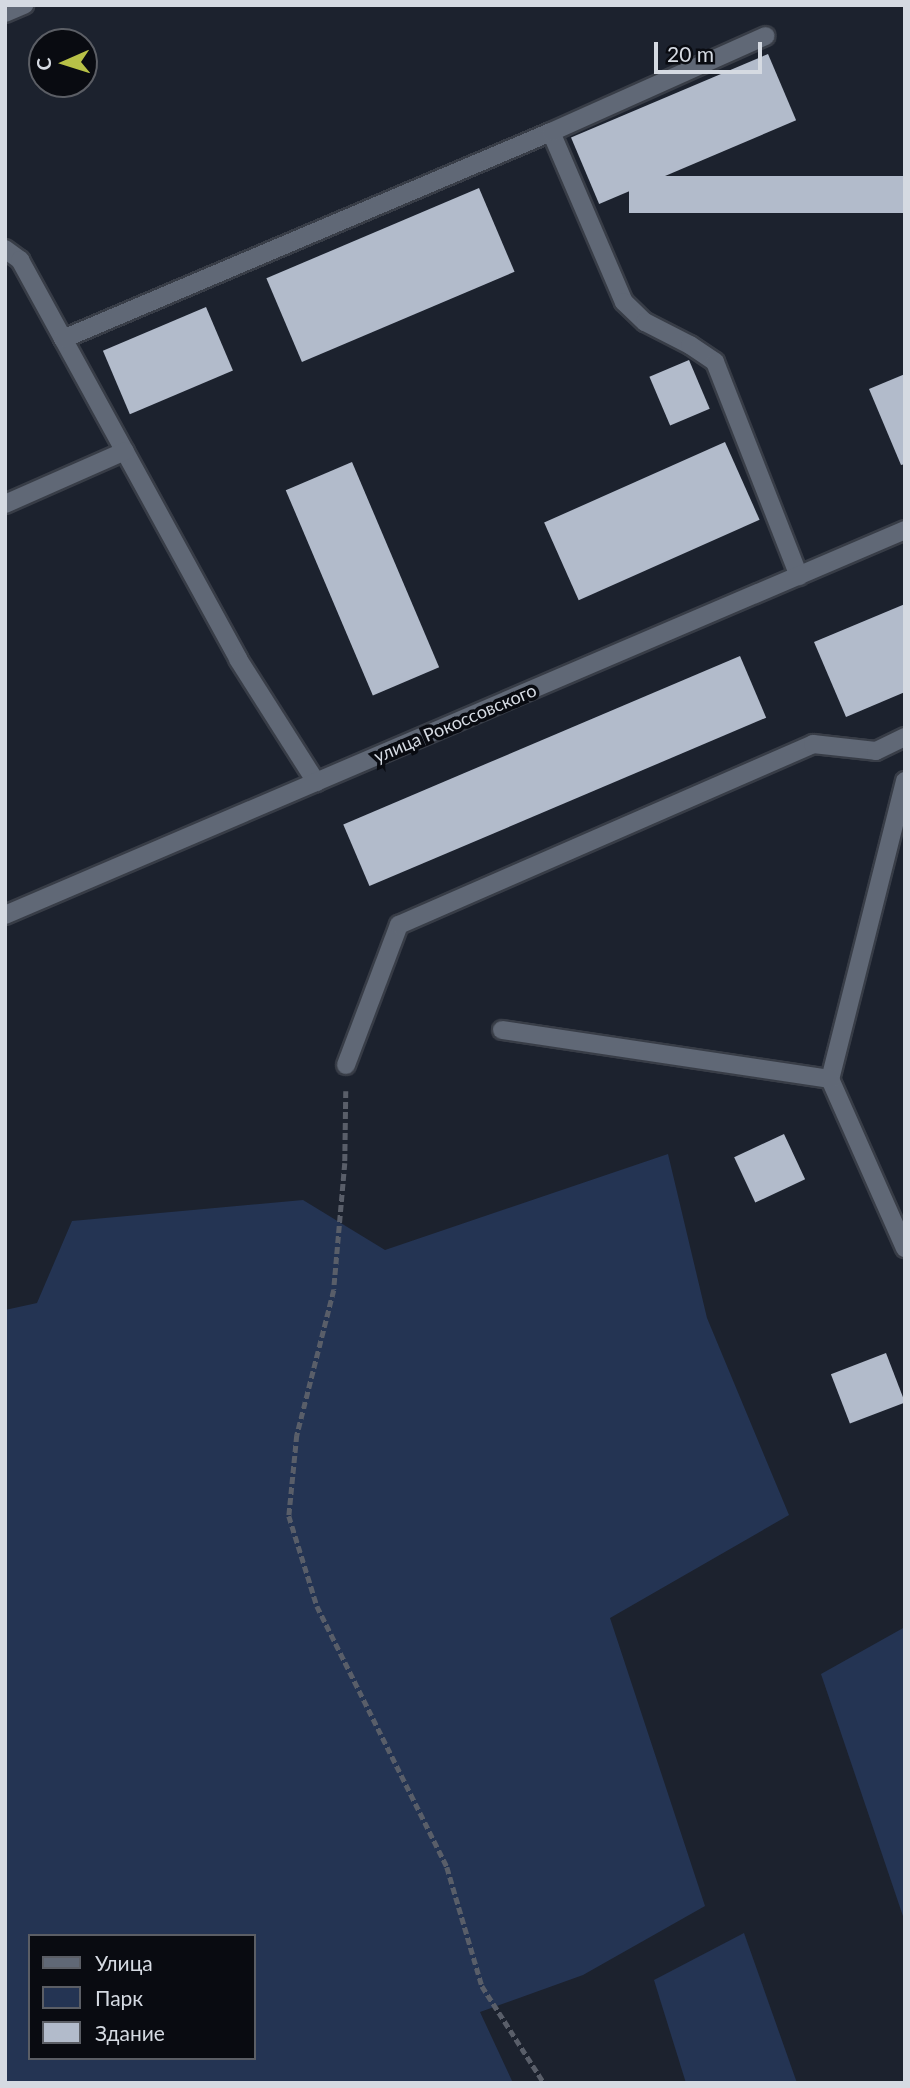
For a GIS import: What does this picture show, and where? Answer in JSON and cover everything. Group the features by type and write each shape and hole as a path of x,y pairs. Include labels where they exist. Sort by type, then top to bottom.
{"street":[{"path":"5,13 24,5"},
{"path":"63,339 551,132 766,36"},
{"path":"551,132 624,302 645,322 690,345 715,362 799,576"},
{"path":"5,249 20,260 238,659 316,782"},
{"path":"5,504 125,451"},
{"name":"улица Рокоссовского","path":"5,915 905,530"},
{"path":"346,1065 399,925 813,744 876,751 905,737"},
{"path":"905,781 830,1079 905,1248"},
{"path":"502,1030 830,1079"}],"path":[{"path":"346,1065 345,1163 334,1290 297,1435 289,1516 317,1606 447,1867 482,1986 544,2083"}],"green space":[{"path":"668,1154 707,1318 789,1515 610,1618 705,1906 583,1975 480,2012 513,2083 5,2083 5,1310 37,1303 72,1221 303,1200 385,1250"},
{"path":"905,1627 905,1922 821,1674"},
{"path":"744,1933 797,2083 686,2083 654,1980"}],"building":[{"path":"768,54 796,120 599,204 571,138"},
{"path":"629,176 905,176 905,213 629,213"},
{"path":"479,188 515,272 302,362 266,278"},
{"path":"206,307 233,371 130,414 103,351"},
{"path":"689,360 710,409 670,426 649,377"},
{"path":"905,374 905,464 901,465 869,389"},
{"path":"725,442 760,520 579,600 544,523"},
{"path":"352,462 439,667 373,695 286,490"},
{"path":"905,604 905,692 846,717 814,642"},
{"path":"740,656 766,718 369,886 343,824"},
{"path":"784,1134 805,1179 755,1203 734,1157"},
{"path":"886,1353 905,1402 850,1424 831,1374"}]}
